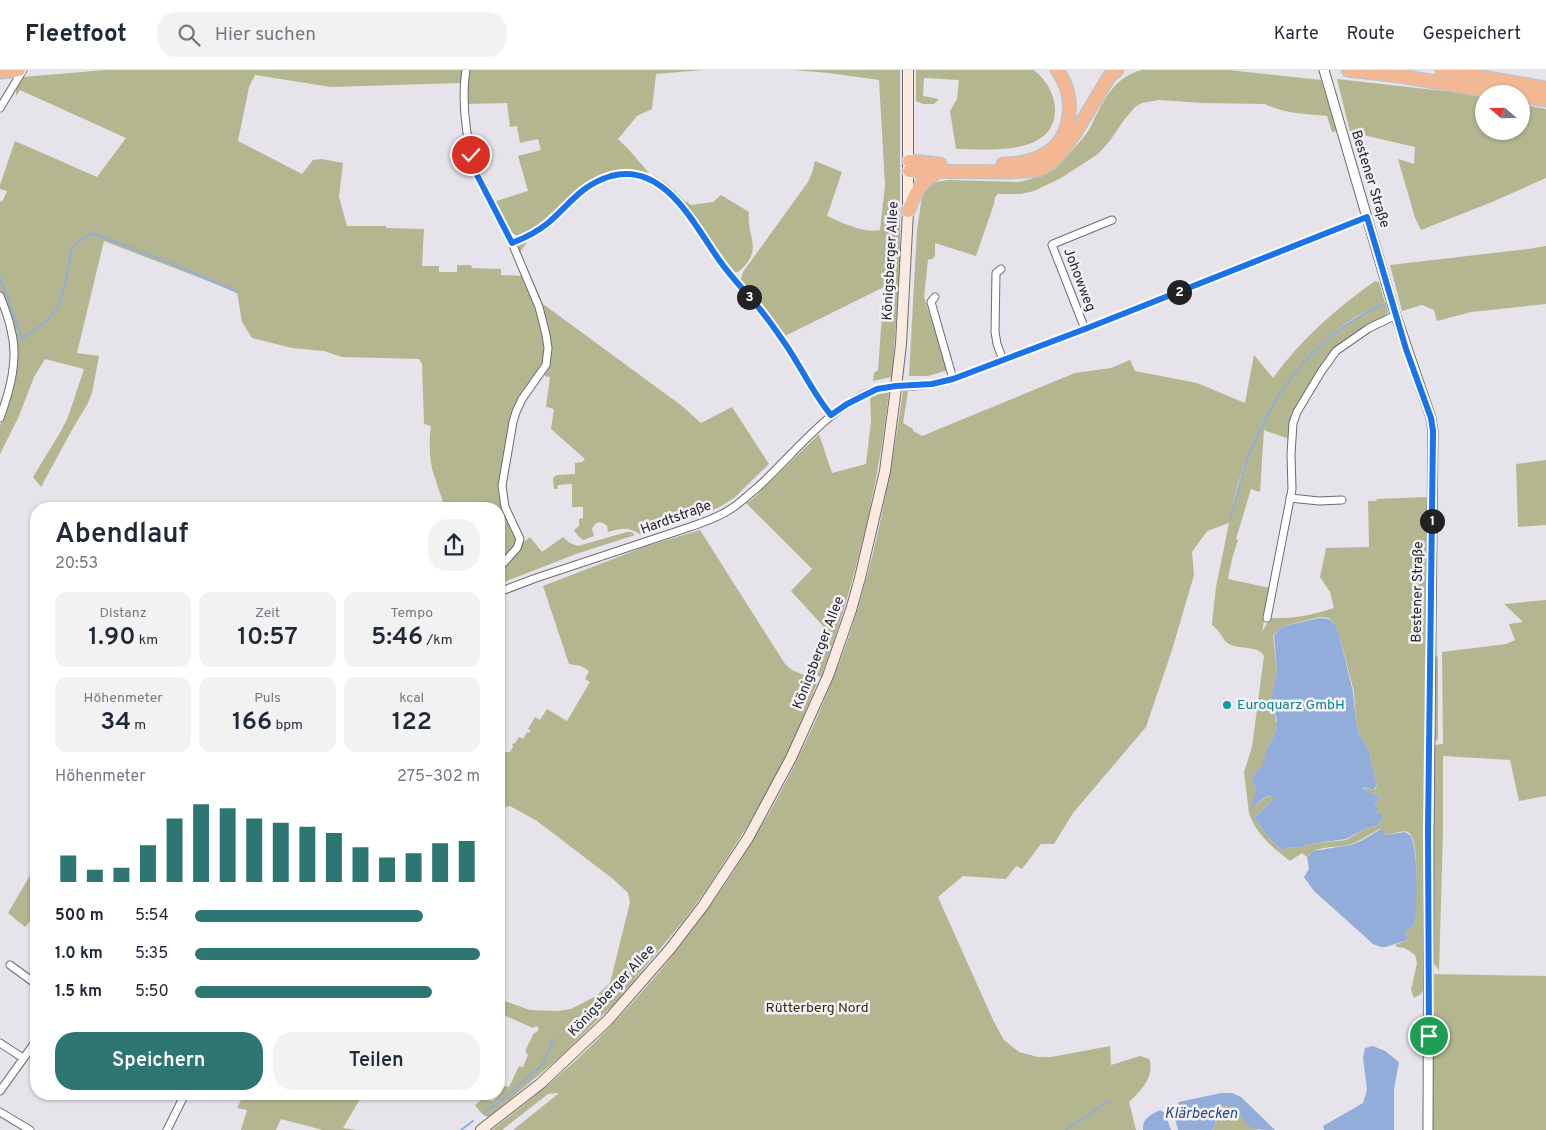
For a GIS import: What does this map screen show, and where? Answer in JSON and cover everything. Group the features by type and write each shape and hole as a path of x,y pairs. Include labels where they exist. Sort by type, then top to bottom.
{"highway":[{"path":"0,72 19,70"},
{"path":"909,166 934,164 1013,164 1031,160 1055,147 1064,134 1068,123 1070,103 1062,77 1057,70"},
{"path":"909,166 938,172 1039,170 1050,164 1058,156 1074,135 1109,77 1117,70"},
{"path":"1348,70 1400,76 1475,88"},
{"path":"1442,70 1546,88"},
{"path":"1530,97 1546,100"},
{"path":"908,211 923,181 938,172"}],"main road":[{"name":"Königsberger Allee","path":"481,1130 540,1084 608,1020 670,950 703,906 748,838 791,758 828,676 860,578 885,471 901,344 908,211 908,70"}],"street":[{"path":"0,108 23,70"},
{"path":"466,70 464,79 466,114 474,168 512,243 542,316 548,348 548,359 543,371 522,399 513,422 502,486 504,502"},
{"name":"Bestener Straße","path":"1324,70 1395,312 1431,418 1433,431 1428,830 1428,1130"},
{"path":"512,243 527,238 540,229 578,192 594,182 610,176 629,175 647,178 659,184 674,197 695,224 721,264 766,316 831,415"},
{"name":"Hardtstraße","path":"505,590 690,527 730,510 772,473 831,415 847,404 877,389 932,384 953,379 1085,329 1367,217"},
{"name":"Johowweg","path":"1085,329 1052,245 1112,220"},
{"path":"1001,269 996,273 995,332 996,344 1003,360"},
{"path":"0,296 12,330 15,359 7,398 0,418"},
{"path":"935,297 931,302 953,379"},
{"path":"1267,618 1292,488 1291,454 1297,412 1336,351 1395,312"},
{"path":"1290,498 1319,502 1342,500"},
{"path":"505,506 520,539 516,548 505,561"},
{"path":"10,965 30,980"},
{"path":"0,1043 23,1058"},
{"path":"0,1091 30,1049"},
{"path":"167,1130 181,1100"},
{"path":"0,1112 30,1130"}],"green space":[{"path":"106,70 703,70 656,74 652,109 637,116 618,139 649,173 622,169 610,171 580,190 544,224 519,237 509,231 493,202 528,191 518,156 541,150 538,139 520,143 517,126 510,127 507,103 468,104 468,83 460,92 460,83 331,87 255,75 249,87 238,141 302,174 313,160 322,159 343,163 339,197 347,226 386,226 386,228 424,229 422,266 439,266 439,272 457,272 457,265 471,265 472,268 501,269 501,275 522,276 539,312 545,342 544,365 527,387 512,413 498,492 501,502 443,502 431,464 431,426 424,424 422,364 419,359 342,357 324,351 292,348 252,338 242,322 237,292 104,241 77,353 99,356 92,393 88,403 41,487 33,477 68,417 84,369 45,359 34,377 19,416 0,454 0,426 12,391 18,359 0,291 0,202 7,191 0,189 0,185 15,141 97,177 126,138 20,90 16,96 16,87 22,77"},
{"path":"793,70 900,70 900,268 892,377 873,381 874,373 878,370 884,287 785,336 741,280 743,272 808,182 815,161 842,172 827,216 861,229 880,230 885,185 879,80"},
{"path":"916,70 1034,70 1052,93 1055,110 1052,125 1044,136 1032,143 1017,147 984,150 956,149 950,111 957,99 959,80 924,78 923,96 939,99 934,104 923,104 916,101"},
{"path":"1142,70 1229,70 1321,80 1337,131 1332,132 1327,116 1288,112 1265,104 1159,100 1142,103 1135,107 1098,154 1061,178 1034,191 1020,194 998,194 995,197 976,256 935,243 935,256 928,260 924,297 948,370 928,376 909,376 917,230 922,196 925,189 930,183 948,180 1018,182 1043,174 1070,153 1090,128 1099,109 1116,85 1123,78"},
{"path":"1337,79 1475,96 1475,140 1530,140 1530,106 1546,109 1546,178 1421,230 1415,218 1398,159 1414,164 1415,147 1350,132"},
{"path":"721,195 749,212 753,250 751,257 738,272 734,272 685,204 686,201 691,205 713,202"},
{"path":"531,237 520,252 543,304 682,406 701,423 732,407 769,464 734,498 718,508 639,534 628,529 608,532 607,526 599,522 592,529 594,536 583,540 578,536 574,530 579,526 579,519 583,518 583,507 572,507 572,484 558,485 557,489 554,489 553,478 557,475 575,474 575,463 582,462 585,459 551,429 554,409 546,407 550,377 545,376 550,353 515,244"},
{"path":"1546,246 1546,304 1471,312 1437,321 1434,310 1422,305 1402,311 1390,265"},
{"name":"Rütterberg Nord","path":"1375,281 1379,282 1385,303 1358,316 1340,328 1326,339 1294,376 1311,356 1347,325 1366,313 1386,304 1388,312 1384,317 1345,339 1327,358 1308,392 1289,439 1264,430 1260,492 1251,489 1236,539 1238,540 1228,579 1270,588 1262,632 1270,618 1303,616 1334,608 1330,592 1320,577 1326,548 1369,547 1368,501 1428,497 1429,465 1425,986 1421,994 1414,998 1411,990 1417,963 1415,955 1405,948 1395,945 1407,940 1406,931 1414,926 1416,862 1413,839 1409,833 1401,832 1386,835 1380,829 1352,844 1315,850 1307,857 1302,853 1290,861 1266,840 1252,821 1249,813 1244,772 1252,747 1264,656 1258,650 1229,644 1212,625 1216,587 1229,523 1207,531 1192,552 1194,575 1172,650 1146,727 1073,813 1054,844 1041,844 1022,869 1016,866 1006,879 963,876 938,897 993,1020 1004,1040 1019,1052 1038,1057 1051,1057 1110,1046 1111,1065 1140,1056 1149,1059 1151,1065 1149,1077 1129,1102 1136,1130 513,1130 558,1093 548,1094 502,1130 492,1130 573,1063 635,1000 703,916 734,871 762,825 812,729 833,679 858,609 877,538 903,391 908,391 903,423 922,436 1075,373 1111,368 1130,360 1135,371 1197,383 1245,403 1254,355 1273,378 1295,350 1333,313","holes":["1269,412 1249,456 1231,518 1243,469 1262,423","1319,617 1329,618 1335,624 1354,692 1356,722 1360,736 1368,749 1377,784 1374,790 1363,789 1378,796 1379,800 1375,804 1378,809 1377,815 1383,813 1382,820 1377,826 1366,828 1346,840 1310,844 1282,850 1272,841 1254,818 1273,800 1273,796 1264,799 1252,808 1256,790 1252,779 1253,775 1265,761 1277,724 1271,699 1277,671 1273,636 1281,627"]},
{"path":"889,392 879,465 864,536 855,572 821,677 807,671 823,626 791,591 812,569 746,503 819,434 832,473 866,464 871,421 870,396"},
{"path":"1546,460 1546,525 1518,527 1516,464"},
{"path":"505,514 517,542 505,557"},
{"path":"700,530 785,664 792,670 818,681 789,750 750,822 707,889 684,920 615,1003 560,1057 489,1117 484,1115 475,1105 481,1100 505,1100 505,1086 509,1087 519,1066 523,1067 528,1055 526,1049 534,1033 539,1028 536,1026 533,1028 505,1016 505,1001 530,1010 557,1011 571,1009 596,996 610,983 630,902 628,893 613,879 537,821 510,806 505,807 505,752 510,752 513,747 512,744 519,737 523,739 527,732 531,731 528,729 535,717 540,720 547,709 567,721 590,682 585,679 589,671 581,666 569,664 543,586 644,547"},
{"path":"627,532 632,532 635,535 576,554 505,582 505,565 530,537 542,552 563,537 570,543 578,546"},
{"path":"1546,600 1546,796 1519,801 1510,760 1443,756 1439,971 1432,960 1434,745 1443,744 1442,652 1506,644 1515,640 1509,624 1523,622 1504,604"},
{"path":"1434,655 1438,657 1438,739 1435,742 1434,741"},
{"path":"30,875 30,921 25,927 8,913"},
{"path":"1430,974 1546,976 1546,1130 1430,1130"},
{"path":"241,1100 359,1100 343,1128 357,1130 323,1130 281,1119 276,1130 241,1130 247,1110 237,1108"},
{"path":"1229,1105 1237,1110 1249,1125 1258,1130 1212,1130 1222,1106"}],"water":[{"path":"1319,618 1329,619 1335,624 1339,634 1353,692 1356,722 1360,736 1368,749 1377,784 1374,790 1364,787 1363,789 1378,796 1379,800 1375,804 1378,809 1377,814 1383,813 1382,820 1377,826 1366,828 1346,839 1282,850 1272,841 1254,818 1273,800 1273,796 1264,798 1252,809 1256,790 1252,779 1253,775 1262,766 1276,731 1277,720 1271,699 1277,671 1274,636 1281,627"},
{"path":"1381,829 1386,835 1405,832 1411,836 1414,845 1416,868 1414,926 1406,931 1407,940 1386,947 1373,944 1314,891 1304,877 1309,869 1307,857 1313,851 1351,845"},
{"path":"1373,1046 1385,1051 1399,1062 1394,1089 1394,1130 1324,1130 1323,1126 1363,1103 1367,1090 1363,1058 1365,1048"},
{"name":"Klärbecken","path":"1221,1093 1232,1093 1241,1097 1275,1130 1254,1129 1249,1126 1233,1107 1222,1106 1212,1130 1178,1130 1173,1111 1179,1102"},
{"name":"Klärbecken","path":"1160,1110 1165,1113 1171,1130 1143,1130 1144,1123 1150,1115"}],"waterway":[{"path":"0,277 22,339 44,323 55,311 63,290 72,247 91,233 163,260 237,292"},
{"path":"1231,517 1249,454 1268,413 1280,393 1294,374 1326,340 1364,314 1385,304"},
{"path":"505,1097 543,1064 554,1038"},
{"path":"484,1113 501,1100"},
{"path":"1066,1130 1109,1101"},
{"path":"461,1130 473,1121"}],"place":[{"name":"Euroquarz GmbH","path":"1227,705"}],"route":[{"path":"471,155 474,168 490,203 512,243 534,234 549,222 578,192 594,182 610,176 637,175 659,184 674,197 695,224 721,264 766,316 831,415 870,391 896,386 932,384 953,379 1085,329 1367,217 1406,349 1431,418 1433,431 1428,830 1429,1036"}]}
